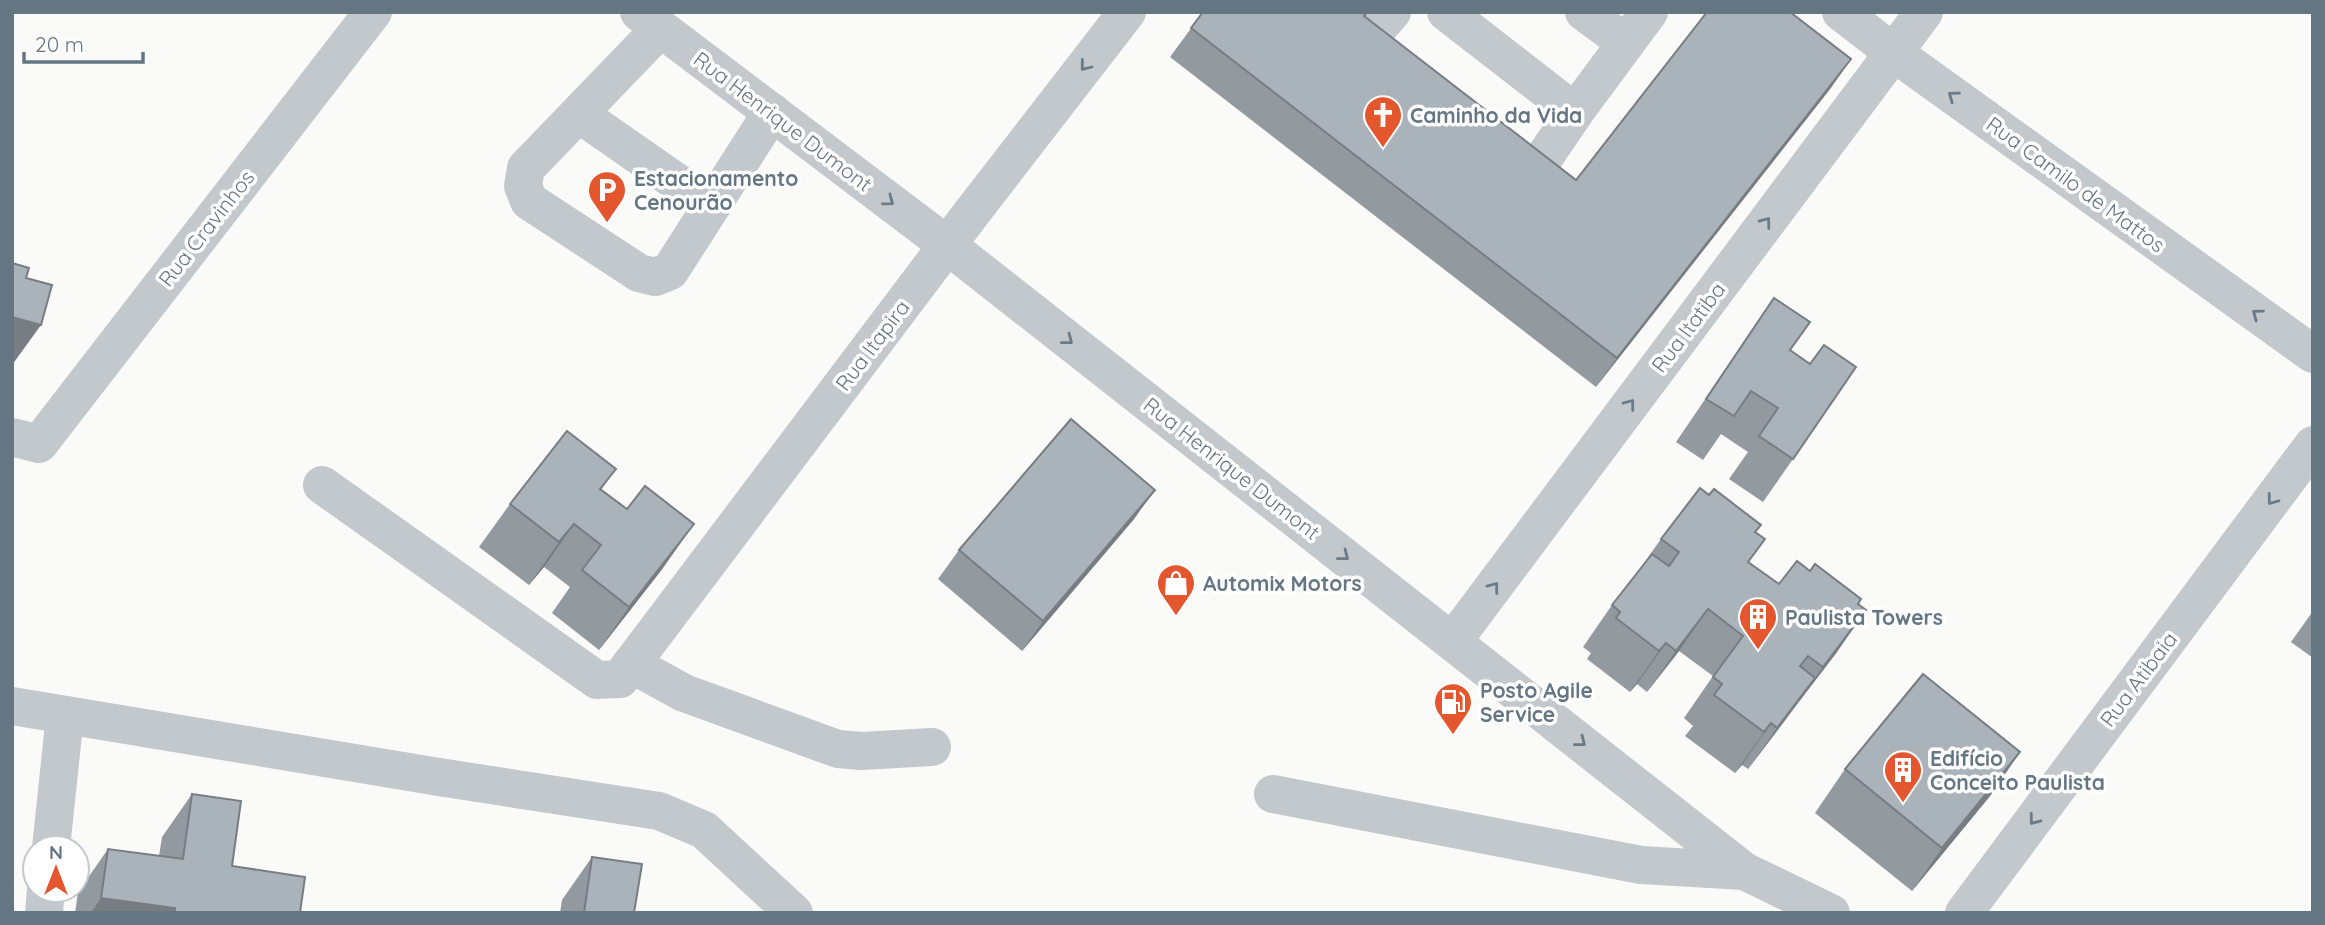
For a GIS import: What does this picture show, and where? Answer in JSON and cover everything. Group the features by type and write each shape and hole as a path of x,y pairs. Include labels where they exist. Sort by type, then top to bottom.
{"street":[{"name":"Rua Cravinhos","path":"26,440 373,12"},
{"name":"Rua Itapira","path":"625,671 1127,12"},
{"path":"1392,12 1362,46 1363,52 1406,85"},
{"path":"1446,12 1575,112"},
{"path":"1584,12 1626,43"},
{"path":"1482,143 1528,176 1533,174 1649,12"},
{"name":"Rua Camilo de Mattos","path":"1841,12 1894,53 2313,354"},
{"name":"Rua Itatiba","path":"1453,641 1924,12"},
{"name":"Rua Henrique Dumont","path":"650,20 947,246 1744,871 1830,913"},
{"path":"650,20 579,114 526,168 523,186 529,201 639,273 655,277 670,271 772,112"},
{"path":"579,114 711,206"},
{"name":"Rua Atibaia","path":"1964,913 2313,445"},
{"path":"322,485 597,680 625,671 838,749 860,751 932,747"},
{"path":"12,706 659,811 704,830 794,913"},
{"path":"52,834 65,715"},
{"path":"1273,793 1642,865 1744,871"}],"building":[{"name":"Caminho da Vida","path":"1203,12 1366,12 1364,16 1576,180 1707,12 1790,12 1851,59 1617,358 1191,28"},
{"path":"12,263 29,268 26,278 52,285 41,325 12,317"},
{"path":"1774,298 1810,322 1790,350 1810,364 1824,345 1856,367 1793,459 1759,436 1778,408 1751,391 1734,416 1706,399"},
{"path":"1071,419 1155,490 1043,621 959,550"},
{"path":"567,431 616,469 600,489 627,509 645,486 694,524 629,607 582,570 601,545 574,524 559,542 510,504"},
{"name":"Paulista Towers","path":"1700,488 1709,495 1714,489 1761,525 1755,532 1765,539 1748,562 1779,584 1797,561 1810,571 1815,564 1861,599 1858,604 1866,610 1823,667 1808,656 1800,666 1815,678 1777,728 1771,723 1764,732 1714,695 1722,684 1713,677 1743,636 1708,609 1676,651 1666,643 1659,651 1616,618 1620,612 1612,605 1652,554 1669,566 1679,552 1661,539"},
{"path":"1923,674 2020,752 1942,848 1845,769"},
{"path":"192,794 241,801 232,866 305,877 300,913 175,913 175,908 101,898 108,849 183,859"},
{"path":"592,857 642,864 634,913 584,913"}],"place":[{"name":"Caminho da Vida","path":"1383,149"},
{"name":"Estacionamento Cenourão","path":"607,224"},
{"name":"Automix Motors","path":"1176,617"},
{"name":"Paulista Towers","path":"1758,651"},
{"name":"Posto Agile Service","path":"1453,736"},
{"name":"Edifício Conceito Paulista","path":"1903,804"}]}
